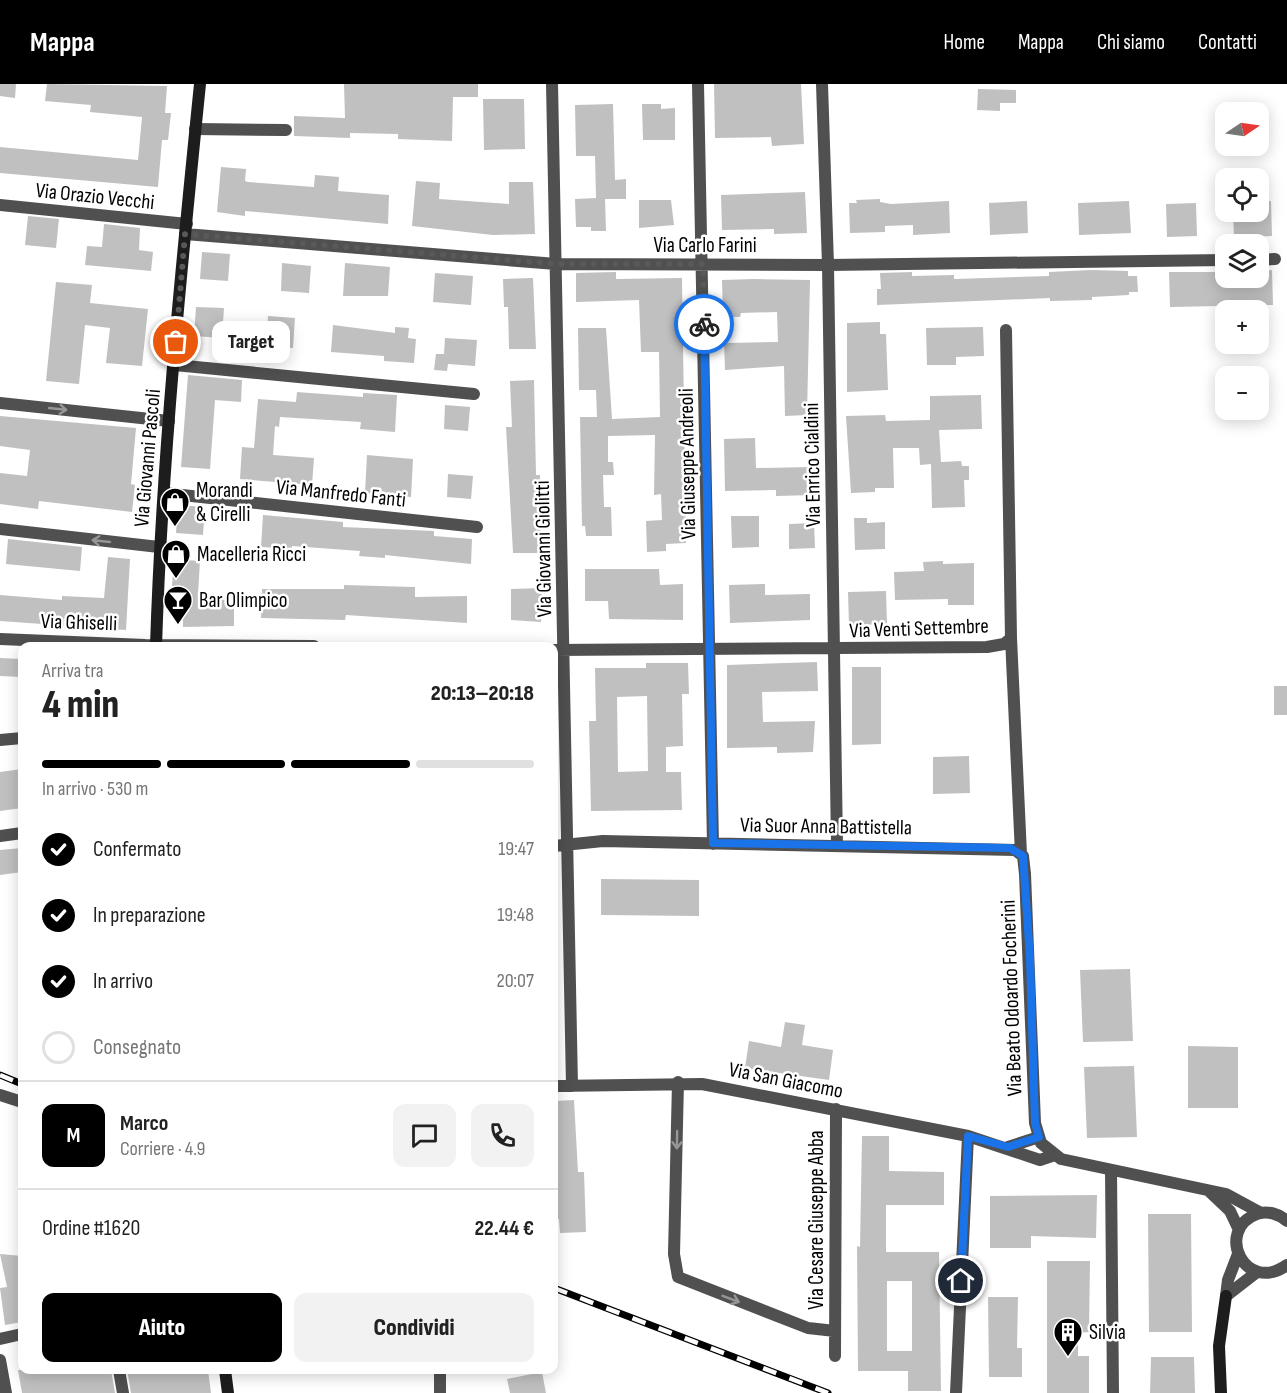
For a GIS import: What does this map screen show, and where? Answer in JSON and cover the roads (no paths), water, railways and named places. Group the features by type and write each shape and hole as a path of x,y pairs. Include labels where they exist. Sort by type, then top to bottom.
{"street":[{"name":"Via Giovanni Pascoli","path":"156,642 159,547 200,84"},
{"name":"Via Giovanni Giolitti","path":"552,84 559,650 567,844 572,1086"},
{"name":"Via Giuseppe Andreoli","path":"698,84 713,843"},
{"name":"Via Enrico Cialdini","path":"822,84 828,265 837,845"},
{"path":"195,129 286,130"},
{"name":"Via Orazio Vecchi","path":"0,205 186,229"},
{"name":"Via Carlo Farini","path":"186,229 556,264 828,265 1215,260"},
{"path":"1269,259 1275,259"},
{"name":"Via Venti Settembre","path":"559,650 834,650 987,647 1004,644 1011,638 1006,330"},
{"path":"174,364 474,394"},
{"path":"0,403 169,421"},
{"name":"Via Manfredo Fanti","path":"164,493 477,527"},
{"path":"0,530 159,547"},
{"name":"Via Beato Odoardo Focherini","path":"1011,638 1022,855 1030,959 1035,1123 1039,1137"},
{"name":"Via Ghiselli","path":"0,639 67,642"},
{"path":"0,740 18,738"},
{"path":"0,836 18,834"},
{"name":"Via Suor Anna Battistella","path":"558,845 603,841 1010,848 1022,855"},
{"name":"Via San Giacomo","path":"558,1086 678,1082 702,1084 968,1136 1008,1147 1040,1160 1055,1155 1111,1170 1226,1194 1261,1213 1278,1214 1286,1219"},
{"name":"Via Cesare Giuseppe Abba","path":"678,1082 674,1254 678,1277 817,1331 835,1331"},
{"path":"0,1095 18,1101"},
{"name":"Via Cesare Giuseppe Abba","path":"835,1356 836,1109"},
{"path":"956,1393 968,1136"},
{"path":"1008,1147 1039,1137 1055,1155"},
{"path":"1111,1170 1113,1393"},
{"path":"1210,1192 1230,1211 1239,1230"},
{"path":"1221,1393 1220,1346 1228,1280 1238,1254 1237,1238 1239,1230 1248,1219 1261,1213"},
{"path":"1238,1254 1243,1262 1257,1272"},
{"path":"1226,1296 1257,1272 1278,1271 1287,1265"},
{"path":"0,1339 18,1335"},
{"path":"0,1359 6,1393"},
{"path":"120,1374 123,1393"},
{"path":"226,1374 228,1393"},
{"path":"440,1374 440,1393"}],"railway":[{"path":"0,1075 18,1082"},
{"path":"558,1290 828,1393"}],"place":[{"name":"Target","path":"176,342"},
{"name":"Morandi & Cirelli","path":"175,528"},
{"name":"Macelleria Ricci","path":"176,580"},
{"name":"Bar Olimpico","path":"178,626"},
{"name":"Silvia","path":"1068,1358"}]}
